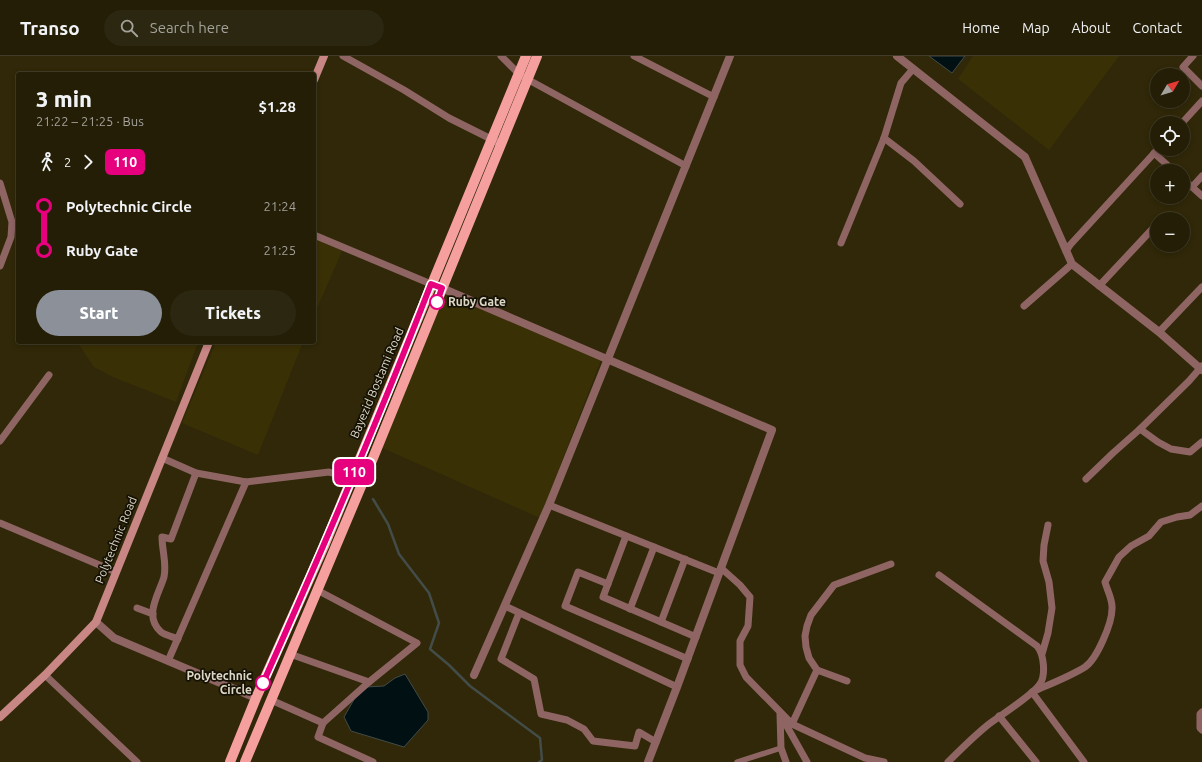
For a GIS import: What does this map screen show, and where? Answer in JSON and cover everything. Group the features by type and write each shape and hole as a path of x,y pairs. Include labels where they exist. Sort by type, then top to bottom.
{"main road":[{"path":"316,75 324,56"},
{"name":"Bayezid Bostami Road","path":"245,762 373,458 500,144 523,76 526,56"},
{"name":"Bayezid Bostami Road","path":"230,762 256,698 324,546 491,140 523,76 537,56"},
{"name":"Polytechnic Road","path":"0,717 45,675 96,622 208,344"}],"street":[{"path":"343,56 404,90 449,118 500,144"},
{"path":"500,56 523,76 686,166"},
{"path":"634,56 714,97"},
{"path":"474,675 549,505 730,56"},
{"path":"897,56 1025,157 1072,264 1159,332 1201,368 1086,479"},
{"path":"1193,56 1183,67 1202,86"},
{"path":"841,243 884,138 901,83 912,69"},
{"path":"1188,116 1202,101"},
{"path":"884,138 914,161 960,204"},
{"path":"1066,251 1151,156"},
{"path":"1160,156 1168,164"},
{"path":"1202,176 1192,187 1202,196"},
{"path":"0,183 12,222 11,237 0,266"},
{"path":"1099,286 1150,231"},
{"path":"316,236 609,359 772,430 688,659 648,762"},
{"path":"1024,306 1072,264"},
{"path":"1159,332 1202,287"},
{"path":"0,441 49,375"},
{"path":"1140,428 1158,442 1171,449 1190,452 1202,442"},
{"path":"162,458 196,473 246,482 299,474 329,472 351,479"},
{"path":"178,639 161,632 154,621 153,609 164,577 166,562 162,547 162,537 171,539 196,473"},
{"path":"168,661 246,482"},
{"path":"549,505 685,559 720,571 740,585 750,597 748,626 740,641 740,665 746,677 792,724 865,758 884,762"},
{"path":"1032,692 1071,674 1090,663 1106,635 1110,622 1113,607 1105,582 1119,557 1131,546 1149,536 1160,522 1190,515 1202,506"},
{"path":"0,522 116,572"},
{"path":"948,762 987,726 1040,685 1043,678 1042,654 1048,633 1052,608 1049,582 1043,561 1044,545 1048,525"},
{"path":"626,536 603,597 696,637"},
{"path":"630,609 654,547"},
{"path":"661,622 685,559"},
{"path":"847,681 817,670 809,658 806,647 806,636 807,626 811,615 834,585 891,564"},
{"path":"608,584 578,572 565,606 688,659"},
{"path":"939,575 1037,646 1042,654"},
{"path":"317,590 417,643 369,682 323,723 318,737 373,762"},
{"path":"505,606 677,687"},
{"path":"136,608 153,614"},
{"path":"519,613 501,658 534,679 541,714 567,720 584,729 593,741 636,746 639,732 656,742"},
{"path":"96,622 114,638 256,698"},
{"path":"290,654 369,682"},
{"path":"792,724 817,670"},
{"path":"45,675 137,762"},
{"path":"1032,692 1084,762"},
{"path":"271,700 323,723"},
{"path":"1202,712 1200,714 1200,728 1202,730"},
{"path":"786,762 781,748 780,714 806,762"},
{"path":"999,716 1036,762"},
{"path":"737,762 781,748"}],"shaded area":[{"path":"929,56 965,56 952,73"},
{"path":"973,56 1119,56 1049,150 958,79"},
{"path":"316,240 342,251 316,310"},
{"path":"446,291 601,360 540,518 378,446"},
{"path":"78,344 197,344 176,402 113,377 94,367"},
{"path":"215,344 302,344 258,455 182,423"},
{"path":"405,674 428,712 428,720 404,747 351,731 344,717 356,696 366,687 384,686 395,678"}],"waterway":[{"path":"373,499 388,524 399,554 429,593 439,623 430,649 470,686 540,738 542,760 539,762"}],"bus line":[{"name":"110","path":"263,683 324,546 413,332 431,284 442,288 437,302"}],"place":[{"name":"Ruby Gate","path":"437,302"},
{"name":"Polytechnic Circle","path":"263,683"}]}
